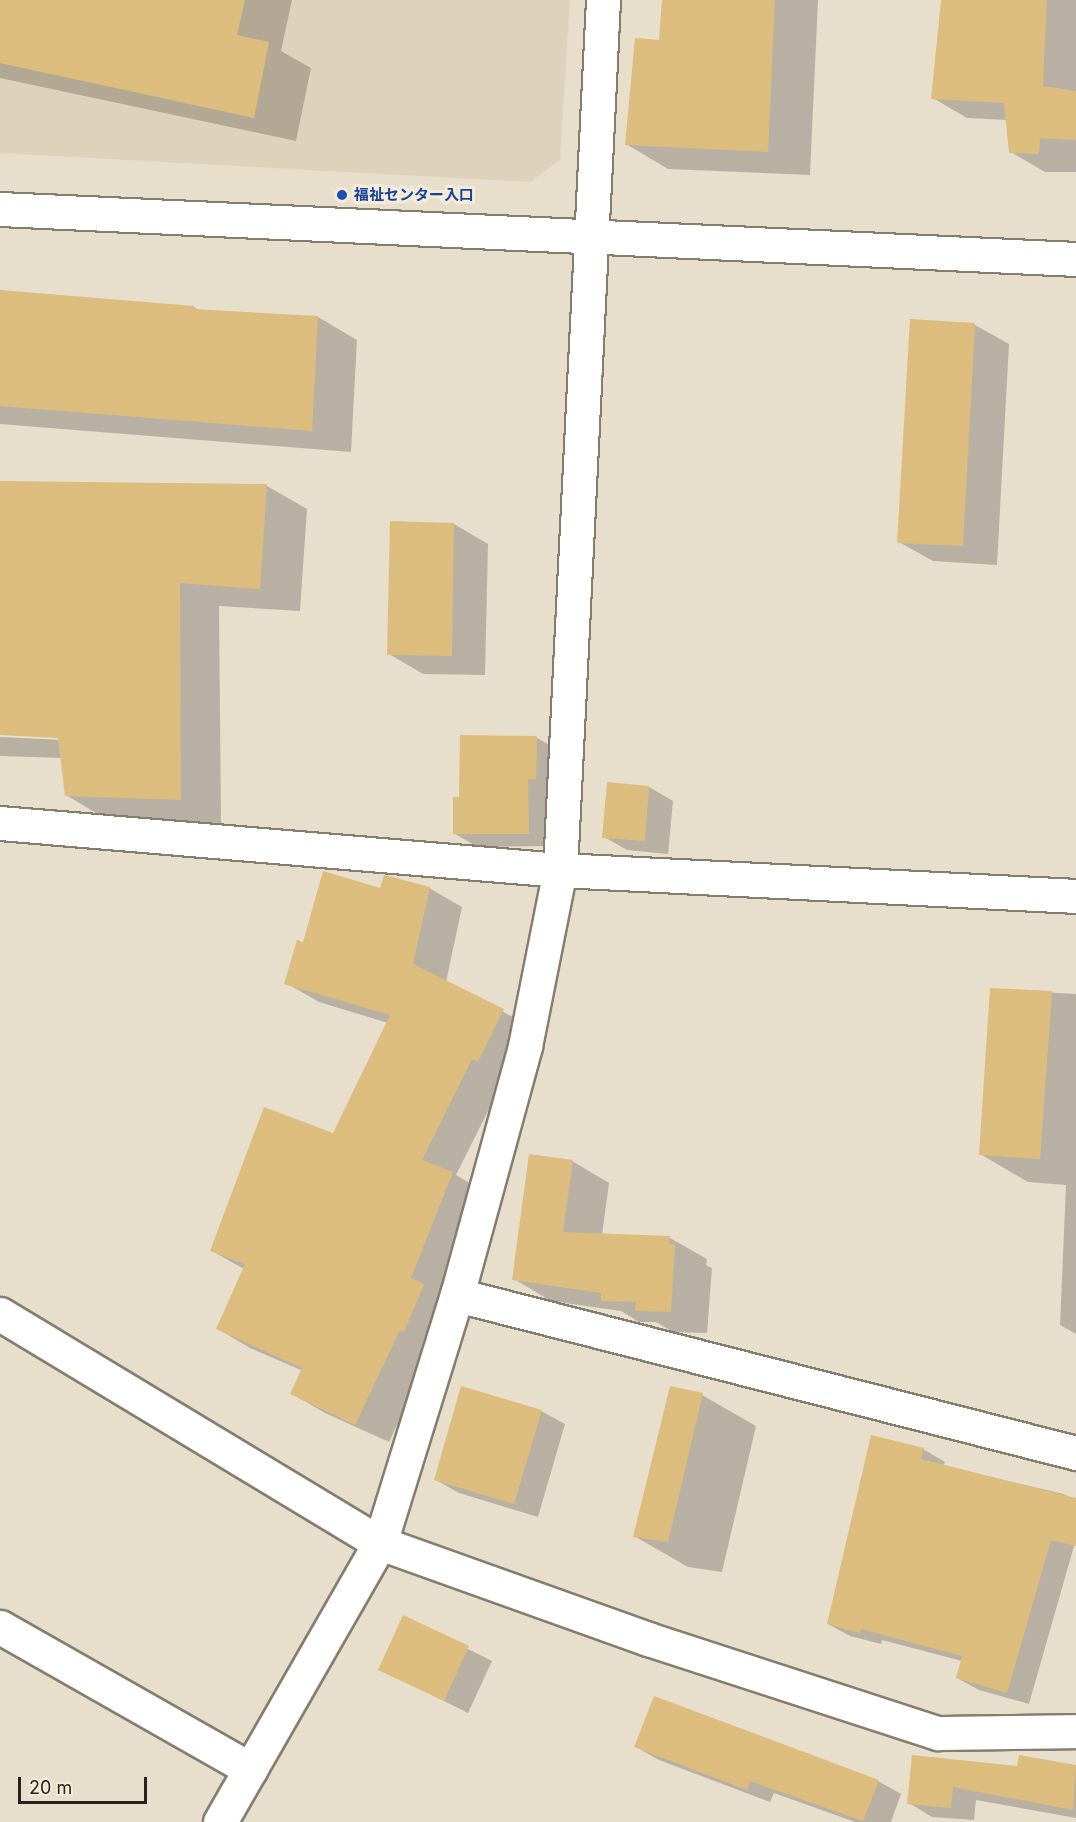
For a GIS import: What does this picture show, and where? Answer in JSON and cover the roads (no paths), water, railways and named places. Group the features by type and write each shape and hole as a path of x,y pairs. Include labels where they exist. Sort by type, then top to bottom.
{"street":[{"path":"220,1822 380,1543 457,1295 525,1046 560,870 603,0"},
{"path":"0,209 1076,259"},
{"path":"0,823 560,870 1076,896"},
{"path":"457,1295 1076,1453"},
{"path":"0,1314 380,1543 648,1639 938,1733 1076,1731"},
{"path":"0,1627 250,1769"}],"place":[{"name":"福祉センター入口","path":"342,195"}]}
